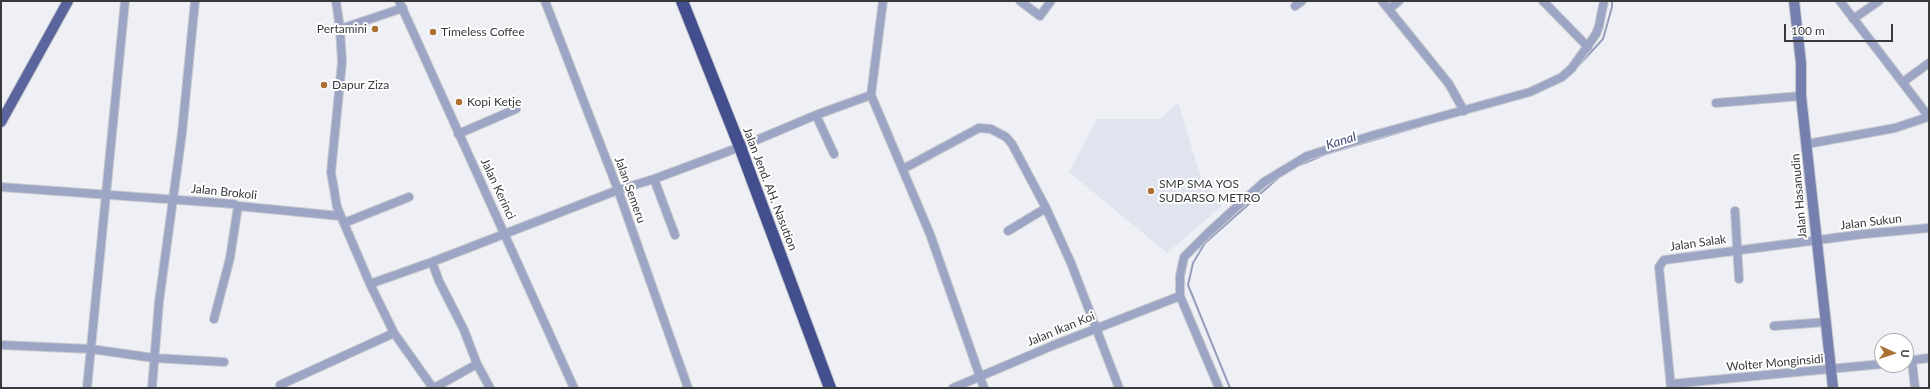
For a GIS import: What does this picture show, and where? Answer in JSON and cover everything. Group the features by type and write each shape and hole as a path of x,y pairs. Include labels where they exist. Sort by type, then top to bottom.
{"highway":[{"name":"Jalan Jend. AH. Nasution","path":"682,1 740,147 830,388"}],"main road":[{"path":"1,122 68,1"},
{"name":"Jalan Hasanudin","path":"1794,1 1801,63 1801,96 1833,388"}],"street":[{"path":"87,388 125,1"},
{"path":"152,388 159,302 182,133 195,1"},
{"path":"336,1 340,29 342,75 331,172 333,187 342,219 370,284 394,333 433,388 477,364"},
{"name":"Jalan Semeru","path":"545,1 618,190 688,388"},
{"path":"883,1 872,96 930,234 984,388"},
{"path":"1020,1 1040,16 1050,1"},
{"path":"1382,1 1449,84 1464,111"},
{"path":"1389,9 1399,1"},
{"path":"1543,1 1588,47"},
{"path":"1219,388 1180,296 1180,276 1184,258 1208,232 1264,182 1307,156 1374,135 1530,92 1562,77 1572,68 1588,47 1599,26 1604,1"},
{"path":"1807,144 1895,128 1929,117 1840,1"},
{"path":"1853,19 1878,1"},
{"path":"340,29 401,5"},
{"name":"Jalan Kerinci","path":"401,5 574,388"},
{"path":"1903,82 1929,63"},
{"path":"370,284 505,235 618,190 654,179 740,147 816,115 872,96"},
{"path":"1716,103 1801,96"},
{"path":"458,134 516,109"},
{"path":"816,115 834,154"},
{"path":"902,169 979,128 991,129 1006,138 1012,144 1046,208 1071,262 1119,388"},
{"path":"654,179 675,235"},
{"name":"Jalan Brokoli","path":"1,187 234,204 238,206 342,219"},
{"path":"342,219 409,197"},
{"path":"214,319 230,258 238,206"},
{"path":"1008,231 1046,208"},
{"path":"1736,211 1739,279"},
{"name":"Jalan Sukun","path":"1816,242 1864,234 1929,228"},
{"name":"Jalan Salak","path":"1671,386 1659,267 1661,263 1676,258 1816,242"},
{"path":"432,262 439,281 464,330 477,364 490,388"},
{"name":"Jalan Ikan Koi","path":"953,388 1096,328 1180,296"},
{"path":"1774,326 1826,322"},
{"path":"280,385 394,333"},
{"path":"1,345 91,349 154,358 224,362"},
{"path":"1914,360 1929,358"},
{"name":"Wolter Monginsidi","path":"1671,386 1874,365"},
{"path":"1912,373 1915,388"}],"shaded area":[{"name":"SMP SMA YOS SUDARSO METRO","path":"1178,102 1200,175 1222,206 1167,253 1069,172 1097,119 1160,119"}],"waterway":[{"name":"Kanal","path":"1579,65 1603,39 1612,7 1612,1"},
{"name":"Kanal","path":"1300,165 1326,154 1421,126"},
{"name":"Kanal","path":"1230,388 1188,285 1193,263 1205,243 1277,179"}],"place":[{"name":"Pertamini","path":"375,29"},
{"name":"Timeless Coffee","path":"433,32"},
{"name":"Dapur Ziza","path":"324,85"},
{"name":"Kopi Ketje","path":"459,102"},
{"name":"SMP SMA YOS SUDARSO METRO","path":"1151,191"}]}
